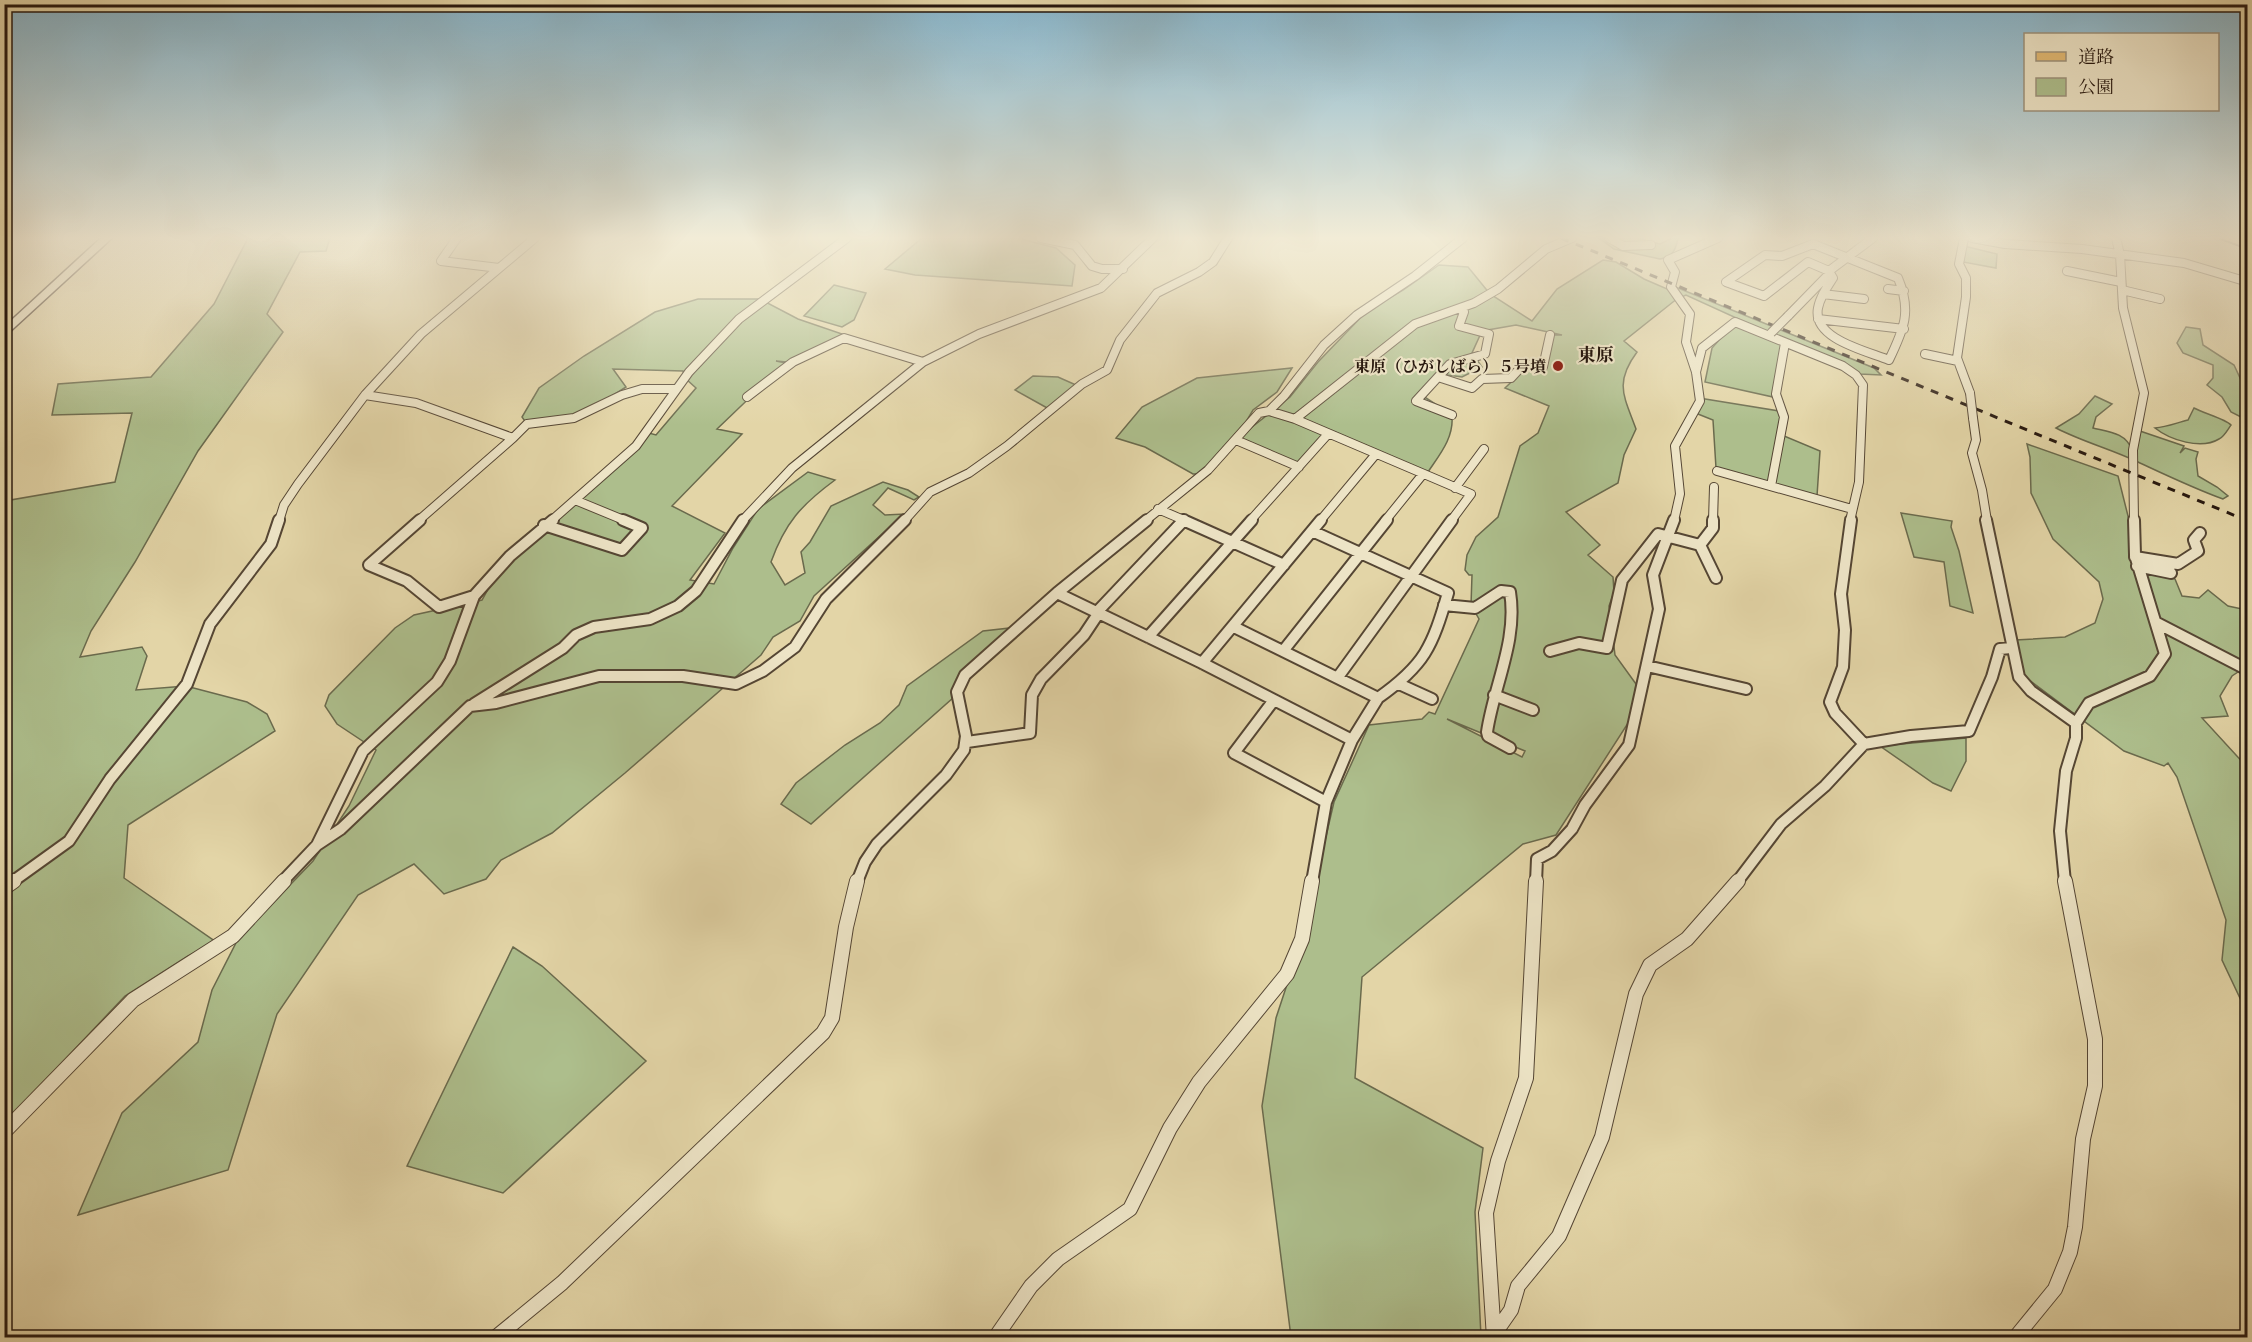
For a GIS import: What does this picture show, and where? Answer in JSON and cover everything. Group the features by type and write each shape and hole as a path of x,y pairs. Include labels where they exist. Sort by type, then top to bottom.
{"main road":[{"path":"4,334 39,301"}],"street":[{"path":"4,888 69,841 110,779 187,684 210,624 271,544 284,505 365,395 421,334 460,301"},
{"path":"317,845 363,751 437,682 450,661 474,596 510,556 607,474 636,446 689,372 738,319 763,301"},
{"path":"4,1132 134,1000 233,936 317,845 341,829 470,706 563,648 576,634 594,627 650,619 678,606 702,584 736,529 753,507 792,468 923,362 979,334 1068,301"},
{"path":"470,706 496,703 599,676 683,676 736,684 763,671 795,647 826,599 899,527 930,492 969,473 1007,446 1082,384 1107,370 1120,340 1151,301"},
{"path":"1269,411 1284,396 1324,345 1357,315 1378,301"},
{"path":"1295,420 1415,324 1460,309 1476,301"},
{"path":"1494,1335 1486,1213 1498,1161 1526,1078 1537,859 1552,850 1572,829 1584,805 1629,745 1659,609 1653,575 1676,515 1680,494 1675,446 1700,401 1696,372 1686,342 1690,314 1681,301"},
{"path":"1768,334 1802,301"},
{"path":"1819,301 1818,319 1824,331 1832,337 1889,360 1904,329 1907,301"},
{"path":"1966,301 1958,361 1970,393 1976,440 1972,453 1982,490 2007,613 2011,648 2019,677 2031,691 2076,723"},
{"path":"2015,1338 2055,1289 2070,1252 2075,1227 2083,1139 2096,1086 2095,1038 2066,888 2060,831 2066,771 2076,738 2076,723 2089,702 2150,676 2165,654 2136,561 2133,450 2144,393 2123,301"},
{"path":"1452,415 1416,401 1450,364 1485,354 1489,334 1459,326 1464,312 1460,309"},
{"path":"1818,319 1904,329"},
{"path":"1696,372 1702,348 1736,322 1843,366 1856,375 1863,385 1859,482 1852,509 1841,594 1845,630 1843,667 1830,702 1835,713 1864,744"},
{"path":"1438,377 1472,388 1482,379 1511,378 1524,364 1543,367 1550,334"},
{"path":"747,397 793,362 844,338 923,362"},
{"path":"1771,486 1785,417 1776,394 1785,344"},
{"path":"1925,354 1958,361"},
{"path":"474,596 439,606 407,581 369,565 527,424 574,418 622,394 642,389 676,389"},
{"path":"365,395 416,402 513,438"},
{"path":"495,1338 562,1283 823,1034 832,1018 851,900 861,868 878,843 936,784 963,752 967,742 957,690 965,675 1057,593 1208,470 1259,413 1269,411 1295,420 1470,494 1338,677"},
{"path":"1148,637 1329,434"},
{"path":"1236,440 1299,467"},
{"path":"1455,488 1484,449"},
{"path":"1202,663 1376,454"},
{"path":"1717,471 1852,509"},
{"path":"1283,651 1423,474"},
{"path":"1700,545 1713,528 1714,487"},
{"path":"544,525 622,550 642,528 575,500"},
{"path":"1158,509 1233,540 1284,565"},
{"path":"967,742 1030,733 1032,695 1041,679 1084,635 1097,614 1184,520"},
{"path":"995,1338 1031,1286 1058,1259 1130,1209 1170,1128 1199,1082 1287,974 1302,939 1326,802 1352,740 1378,698 1411,676 1431,648 1448,593 1312,531"},
{"path":"2136,561 2178,564 2198,551 2194,540 2200,533"},
{"path":"1550,651 1579,643 1607,648 1622,580 1658,534 1700,545 1716,578"},
{"path":"2136,561 2171,573"},
{"path":"1444,604 1472,610 1486,603 1501,591 1510,592 1514,609 1513,629 1494,695 1487,732 1488,735 1510,748"},
{"path":"1057,593 1202,663 1352,740"},
{"path":"2157,623 2247,670"},
{"path":"1234,627 1378,698"},
{"path":"1494,1335 1511,1310 1518,1286 1559,1236 1602,1137 1636,994 1650,965 1687,939 1734,886 1781,824 1825,786 1864,744 1969,730 1978,705 1992,679 1996,655 2000,649 2011,648"},
{"path":"1647,666 1746,688"},
{"path":"1399,684 1432,699"},
{"path":"1494,695 1533,710"},
{"path":"1274,700 1234,753 1326,802"}],"green space":[{"path":"216,301 274,301 267,314 283,332 198,451 135,562 91,631 80,657 142,647 147,656 136,690 186,686 247,702 267,714 275,731 128,825 124,878 216,942 188,956 125,996 5,1123 5,501 115,482 132,413 52,415 58,384 151,377"},
{"path":"693,301 763,301 798,319 848,336 787,362 776,361 786,363 717,429 742,434 672,506 725,533 690,580 714,584 733,548 758,509 808,472 835,480 795,516 776,548 771,562 785,585 805,573 801,552 810,542 831,506 883,482 908,490 919,497 914,500 888,488 873,505 885,515 904,514 814,596 800,621 773,637 761,655 552,833 501,860 486,879 444,894 414,864 358,895 277,1014 228,1170 78,1215 122,1113 198,1042 212,990 238,939 313,861 349,806 376,750 337,724 325,706 329,695 395,628 414,615 482,600 496,575 649,433 656,435 696,388 685,378 683,371 613,369 626,387 584,414 529,427 522,417 539,388 584,356 655,312"},
{"path":"819,301 863,301 854,320 842,327 804,316"},
{"path":"1385,301 1500,301 1532,321 1548,301 1675,301 1624,341 1637,352 1625,372 1623,381 1625,398 1636,429 1624,455 1618,483 1566,512 1600,545 1588,555 1613,577 1614,592 1609,606 1615,655 1636,684 1632,717 1556,835 1523,844 1362,977 1355,1078 1483,1148 1475,1212 1481,1337 1291,1337 1262,1106 1276,1018 1302,939 1334,802 1369,725 1422,719 1429,712 1435,714 1479,619 1471,605 1472,575 1465,570 1467,555 1476,537 1498,517 1520,446 1538,433 1549,406 1505,388 1528,366 1545,368 1552,335 1562,335 1516,325 1482,331 1472,353 1482,367 1462,377 1447,375 1450,366 1423,396 1452,415 1451,431 1428,472 1329,434 1299,466 1238,438 1290,397 1318,362 1367,311","holes":["1447,719 1525,751 1522,757"]},
{"path":"1698,301 1709,301 1874,368 1881,375 1859,374"},
{"path":"1735,322 1784,343 1773,397 1705,382 1712,348"},
{"path":"2186,327 2200,329 2203,345 2234,365 2247,393 2247,420 2231,412 2222,397 2207,385 2213,378 2213,365 2183,353 2177,343"},
{"path":"1292,368 1277,392 1253,410 1234,442 1200,474 1193,474 1145,447 1116,438 1142,407 1197,378"},
{"path":"1033,376 1058,377 1076,385 1049,409 1015,390"},
{"path":"2095,396 2112,404 2096,417 2093,428 2122,437 2132,450 2137,430 2184,446 2180,453 2185,448 2198,452 2196,459 2198,476 2228,496 2223,499 2212,495 2056,428 2079,414"},
{"path":"1699,398 1779,411 1784,436 1820,451 1817,496 1716,468 1713,420 1693,412"},
{"path":"2194,408 2231,425 2221,438 2204,444 2177,440 2155,428 2188,420"},
{"path":"2027,444 2118,476 2134,540 2136,561 2175,579 2182,596 2199,598 2208,590 2228,606 2247,610 2247,666 2232,676 2220,696 2228,716 2202,718 2247,767 2247,1013 2222,960 2226,920 2177,777 2168,763 2164,766 2124,751 2025,677 2016,640 2065,637 2095,623 2103,599 2099,582 2053,539 2031,493 2030,457"},
{"path":"1901,513 1952,521 1951,527 1959,551 1973,613 1950,606 1944,562 1914,557"},
{"path":"1010,628 1001,648 962,681 954,697 811,824 781,804 796,783 845,745 880,723 899,705 907,686 983,631"},
{"path":"1966,738 1966,761 1951,791 1933,783 1880,746"},
{"path":"513,947 542,966 646,1061 503,1193 407,1166"}],"railway":[{"path":"1713,301 2248,521 2245,520"}],"place":[{"name":"東原（ひがしばら）５号墳","path":"1558,366"}],"district":[{"name":"東原","path":"1596,355"}]}
